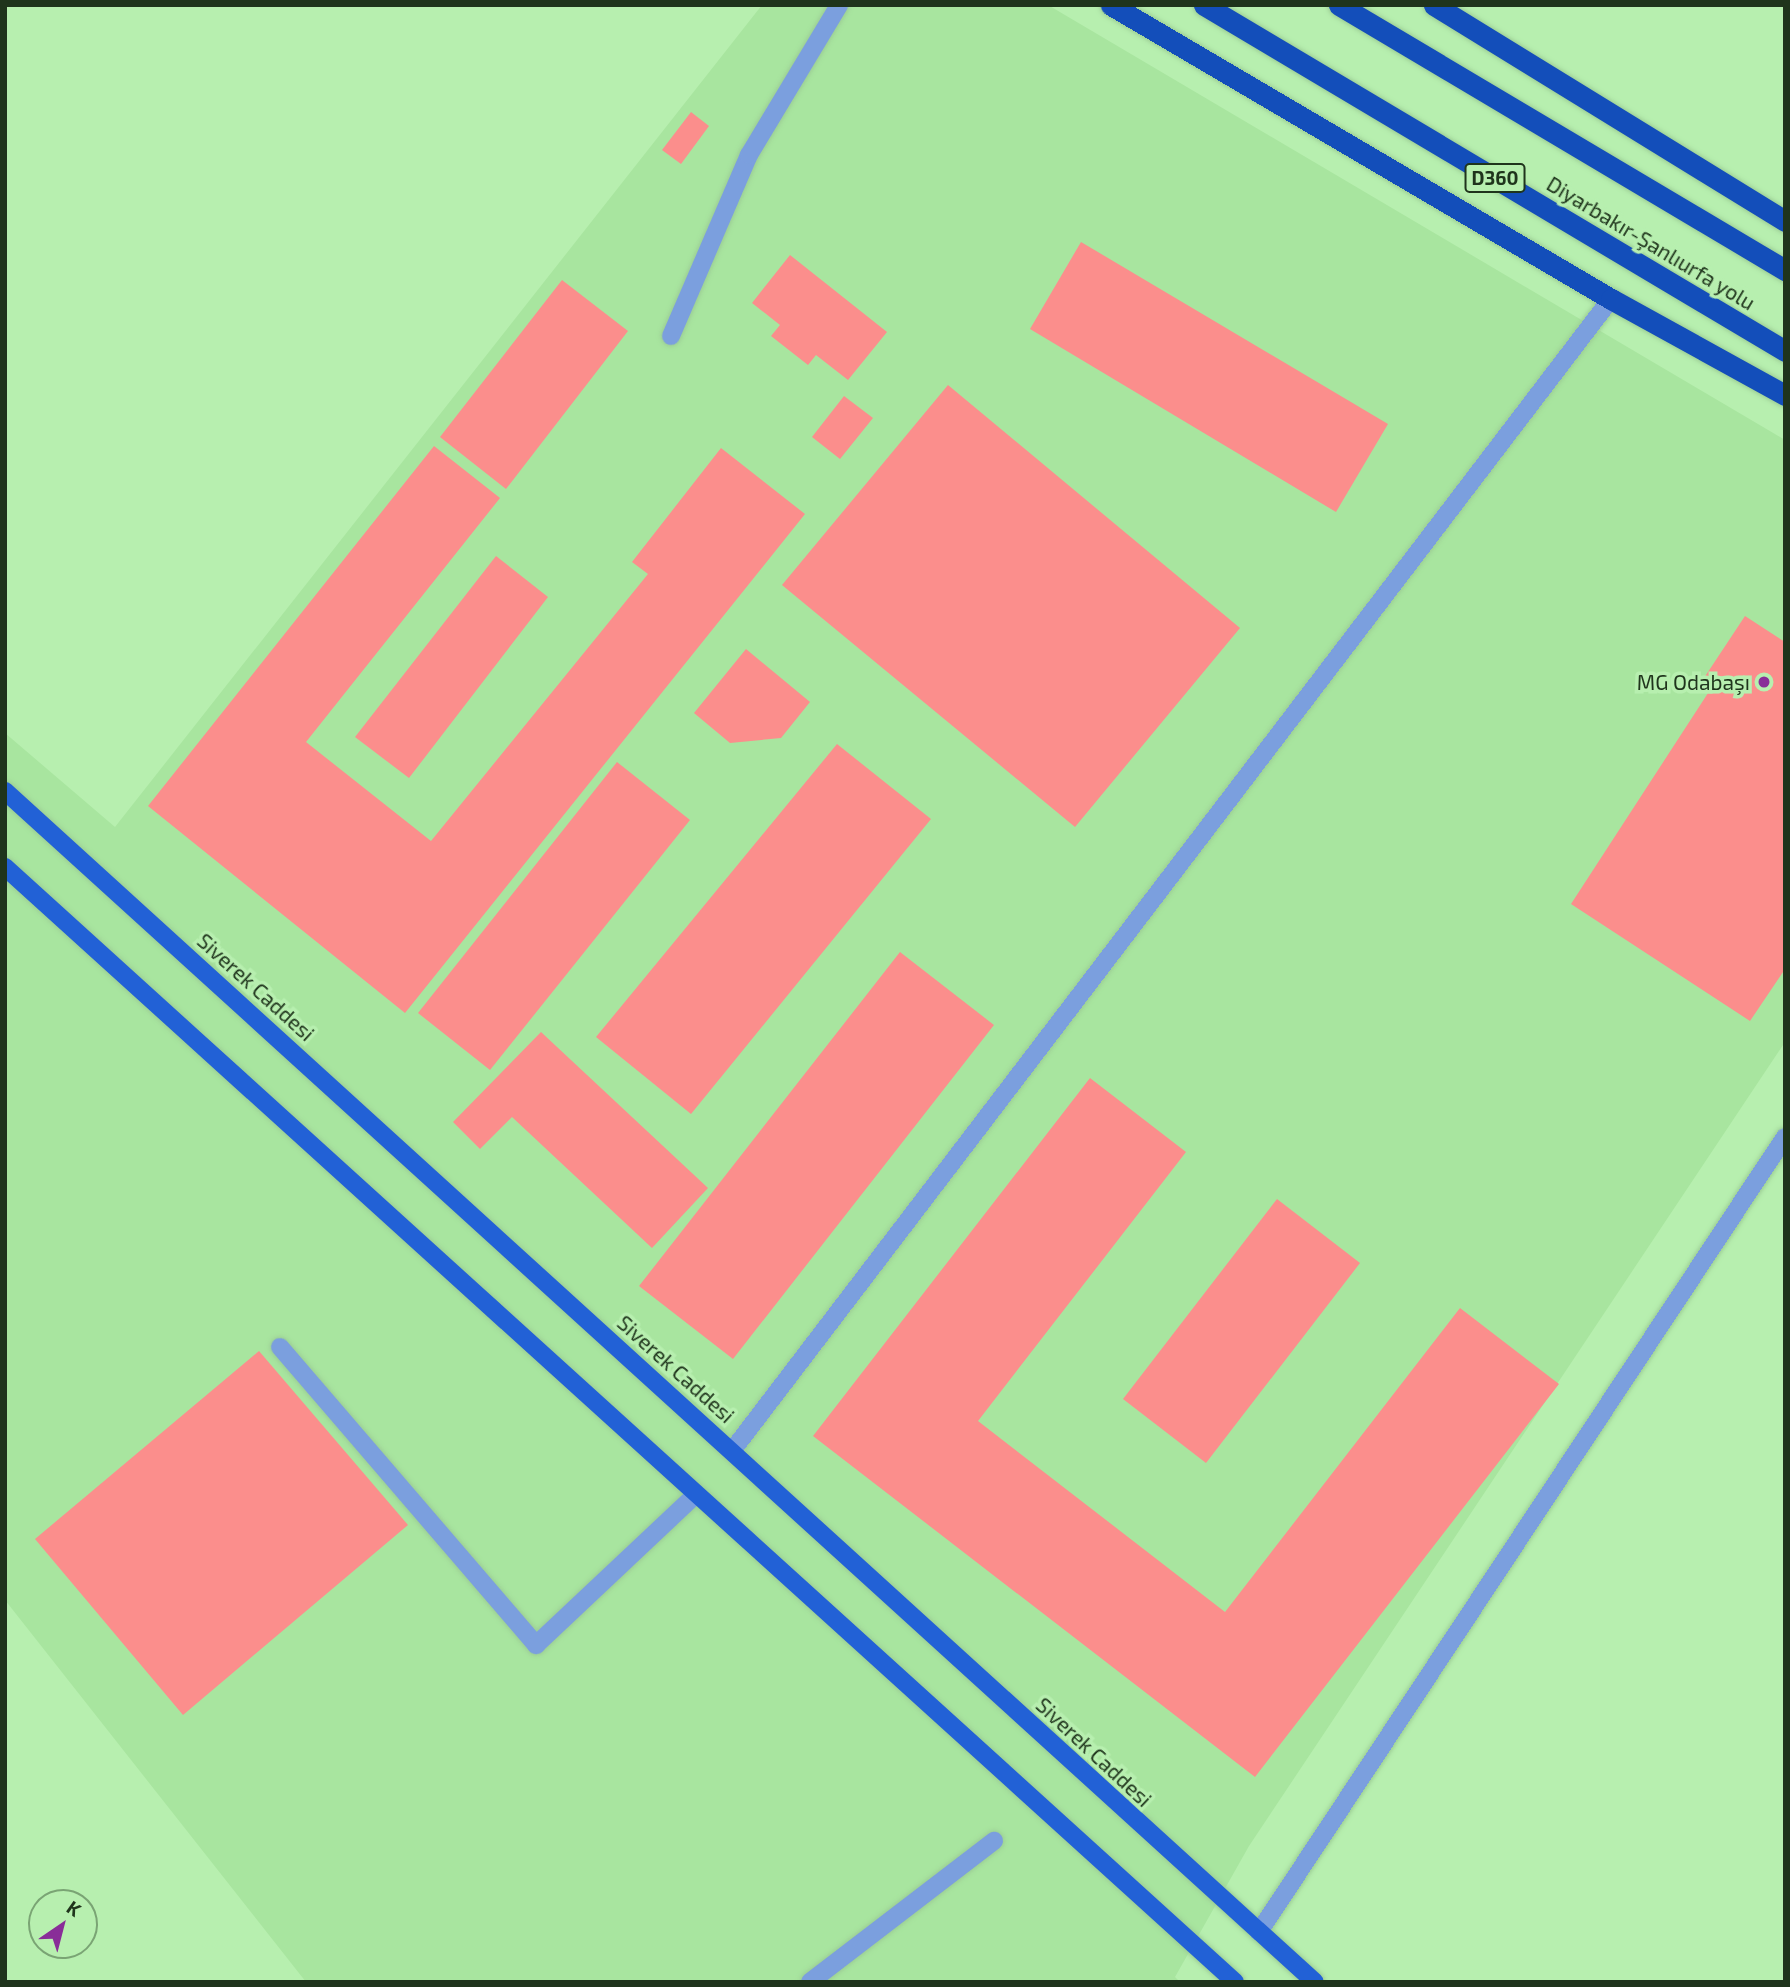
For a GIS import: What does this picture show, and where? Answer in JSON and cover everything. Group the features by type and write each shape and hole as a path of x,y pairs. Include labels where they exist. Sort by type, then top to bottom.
{"highway":[{"path":"1111,5 1611,299 1785,395"},
{"name":"Diyarbakır-Şanlıurfa yolu","path":"1204,5 1785,351"},
{"path":"1339,5 1785,270"},
{"path":"1434,5 1785,221"}],"main road":[{"name":"Siverek Caddesi","path":"5,791 1315,1982"},
{"path":"5,867 1235,1982"}],"street":[{"path":"671,336 749,155 839,5"},
{"path":"732,1451 1611,299"},
{"path":"1259,1932 1785,1137"},
{"path":"280,1347 536,1645 696,1494"},
{"path":"810,1982 994,1841"}],"shaded area":[{"path":"762,5 1048,5 1785,440 1785,1042 1249,1846 1175,1977 1180,1982 306,1982 5,1600 5,733 115,827"}],"building":[{"path":"691,112 709,126 681,164 662,150"},
{"path":"1081,242 1388,424 1336,512 1030,329"},
{"path":"790,255 887,332 848,380 816,355 808,365 771,336 780,325 752,303"},
{"path":"562,280 628,331 506,489 440,437"},
{"path":"948,385 1240,628 1075,827 782,585"},
{"path":"844,396 873,418 840,459 812,437"},
{"path":"434,446 500,498 306,742 431,841 648,574 632,562 721,448 805,514 405,1013 148,806"},
{"path":"496,556 548,597 409,778 355,737"},
{"path":"1745,616 1785,642 1785,969 1750,1021 1571,904 1710,690 1700,684"},
{"path":"746,649 810,702 781,738 730,743 694,713"},
{"path":"837,744 931,819 691,1114 596,1037"},
{"path":"617,762 690,820 490,1070 418,1013"},
{"path":"900,952 994,1025 733,1359 639,1286"},
{"path":"541,1032 708,1188 652,1248 512,1117 480,1149 453,1122"},
{"path":"1090,1078 1186,1152 978,1421 1225,1612 1460,1308 1559,1384 1255,1777 813,1436"},
{"path":"1277,1199 1360,1263 1206,1463 1123,1399"},
{"path":"259,1351 408,1525 183,1715 35,1539"}],"place":[{"name":"MG Odabaşı","path":"1764,682"}]}
